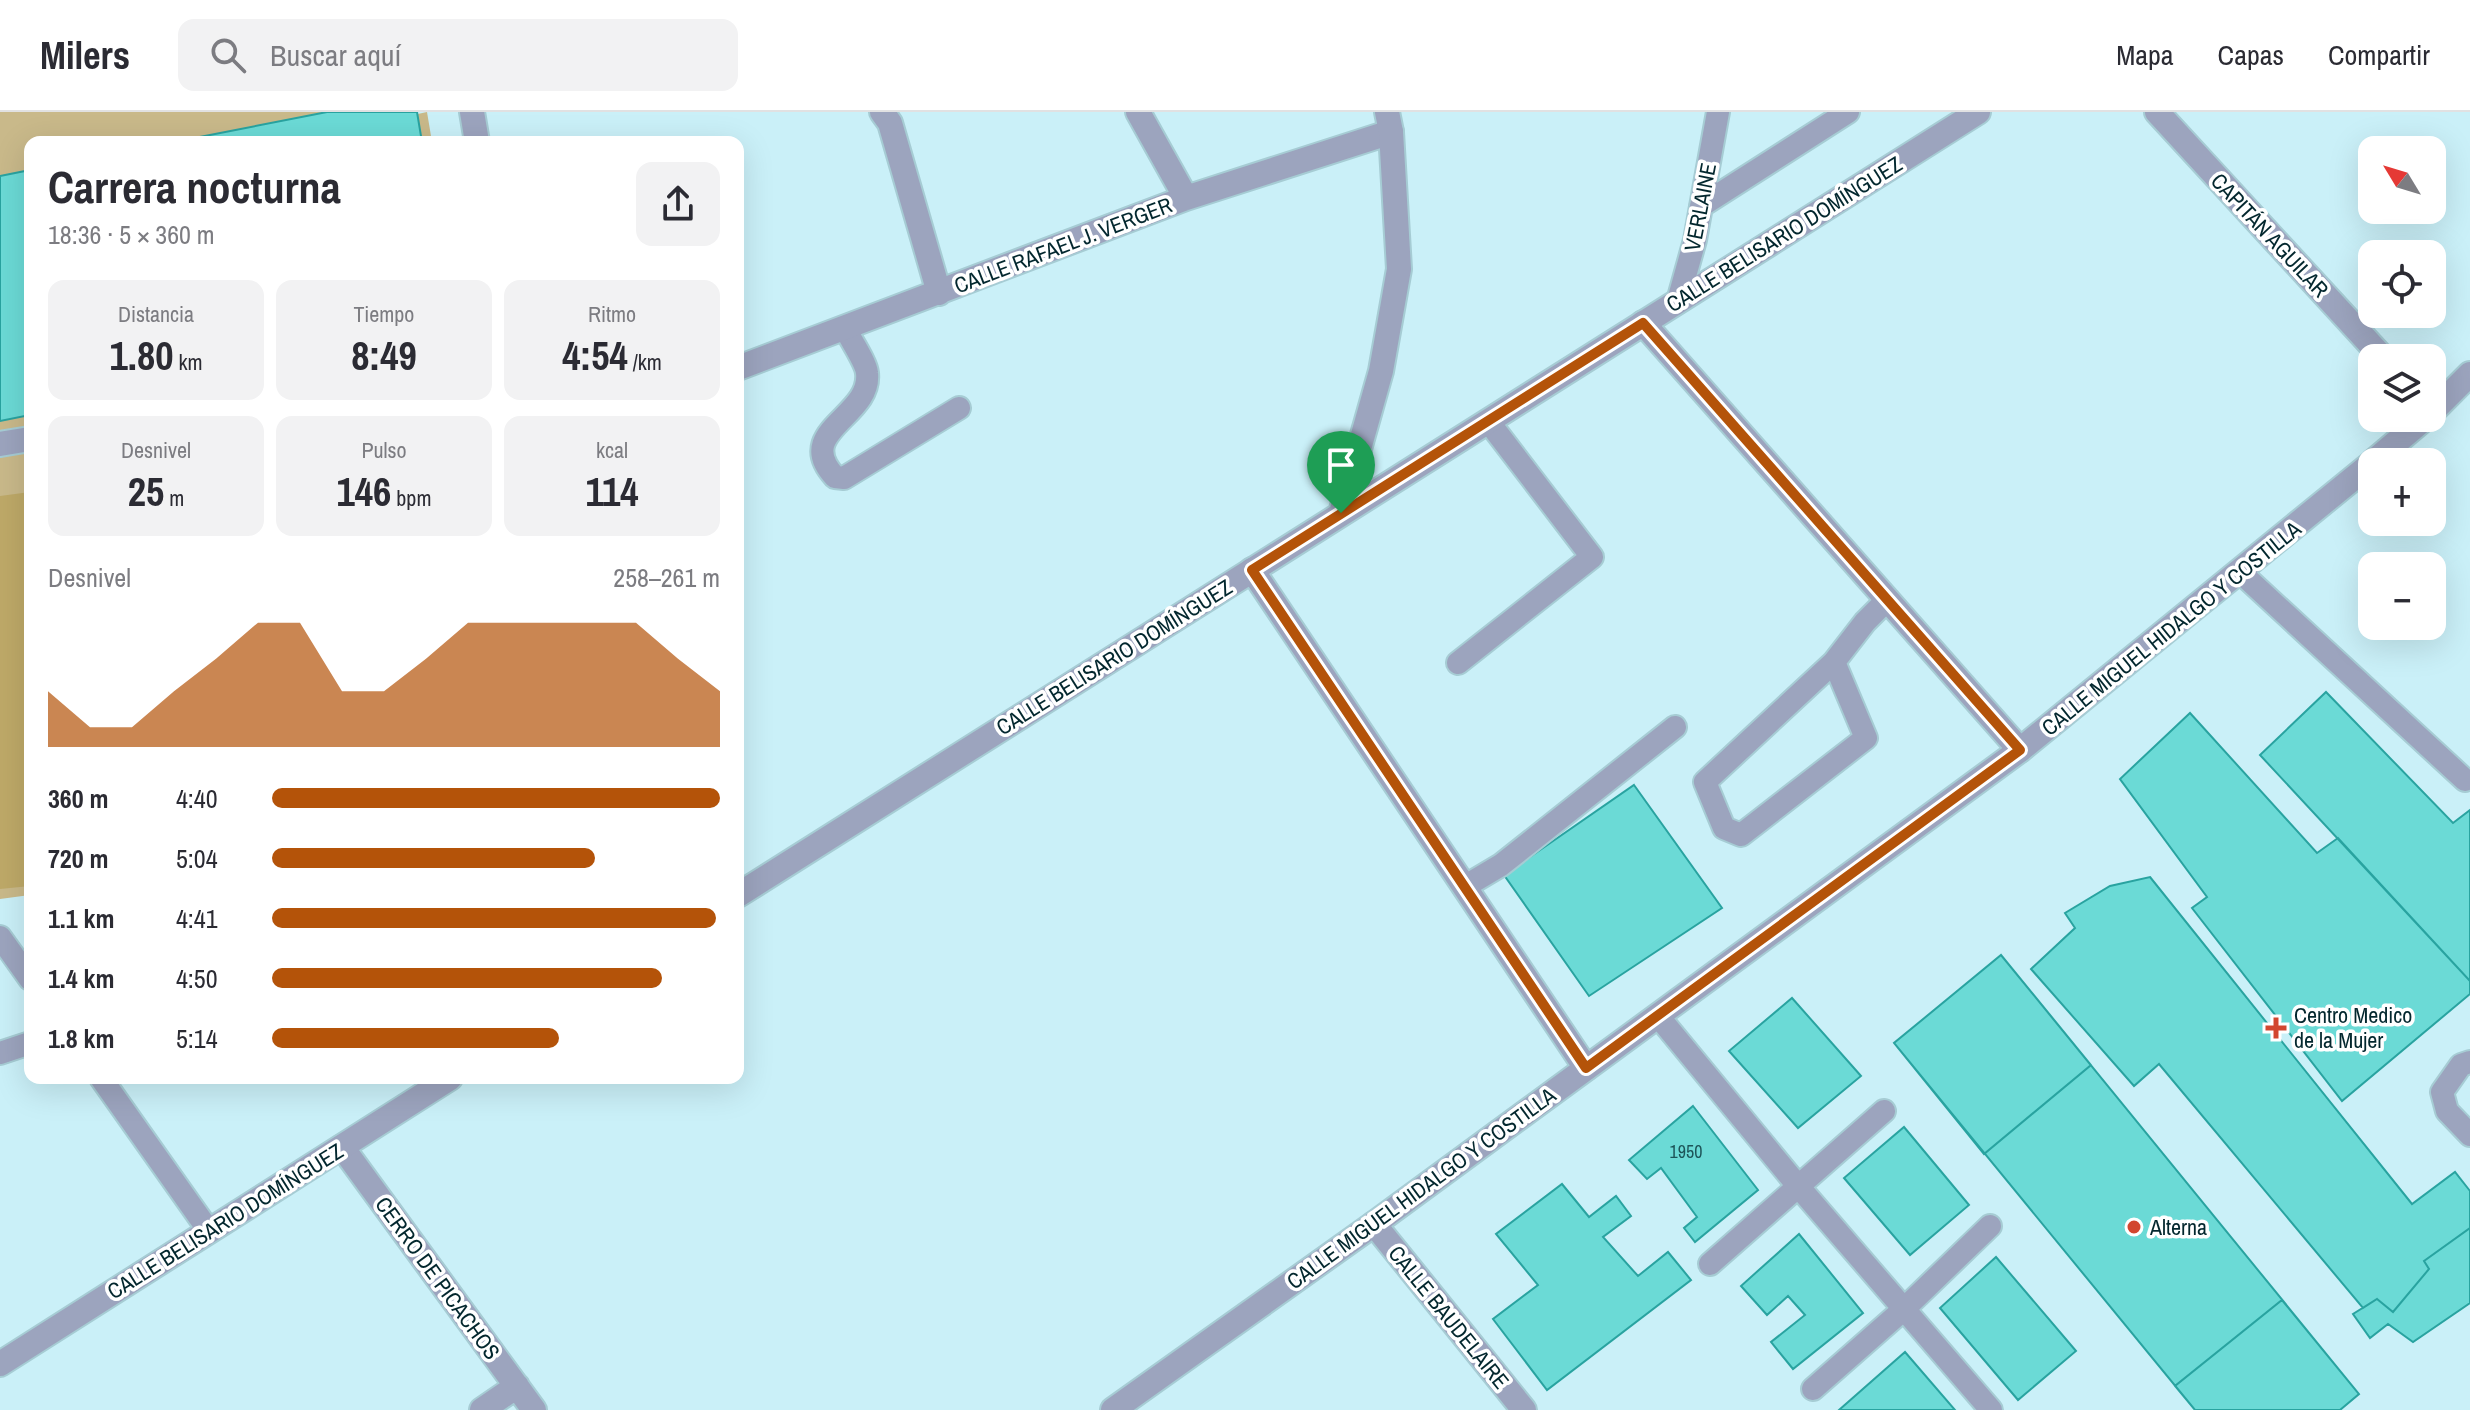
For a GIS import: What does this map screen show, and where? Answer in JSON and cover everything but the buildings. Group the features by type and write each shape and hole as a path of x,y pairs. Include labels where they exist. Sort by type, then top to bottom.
{"street":[{"path":"472,112 476,136"},
{"path":"882,112 895,137 939,293"},
{"path":"1138,112 1186,198"},
{"name":"CALLE BELISARIO DOMÍNGUEZ","path":"744,891 1978,112"},
{"name":"CAPITÁN AGUILAR","path":"2157,112 2370,344"},
{"path":"1341,513 1381,371 1399,269 1389,122"},
{"name":"CALLE RAFAEL J. VERGER","path":"744,366 1389,122"},
{"path":"1643,323 2020,750"},
{"path":"2446,398 2470,374"},
{"name":"CALLE MIGUEL HIDALGO Y COSTILLA","path":"2389,448 2408,432"},
{"path":"0,444 24,440"},
{"name":"CALLE MIGUEL HIDALGO Y COSTILLA","path":"1113,1410 1374,1224 2020,750 2358,474"},
{"path":"1252,570 1586,1068"},
{"name":"CALLE BELISARIO DOMÍNGUEZ","path":"0,1364 441,1084"},
{"name":"CERRO DE PICACHOS","path":"342,1147 534,1410"},
{"name":"CALLE BAUDELAIRE","path":"1374,1224 1511,1404"},
{"path":"482,1410 517,1386"}],"lane":[{"name":"VERLAINE","path":"1678,301 1701,206 1718,112"},
{"path":"1701,206 1848,112"},
{"path":"845,328 867,372 862,398 827,434 821,446 827,469 835,477 844,478 959,408"},
{"path":"1458,663 1592,557 1488,421"},
{"path":"2240,572 2465,780"},
{"path":"1834,662 1866,738 1741,835 1724,828 1705,782 1834,662 1886,601"},
{"path":"1464,887 1501,865 1675,727"},
{"path":"0,937 24,971"},
{"path":"1658,1016 1798,1186 1991,1410"},
{"path":"0,1053 24,1045"},
{"path":"2470,1062 2461,1065 2442,1092 2447,1111 2470,1135"},
{"path":"105,1084 209,1231"},
{"path":"1710,1264 1884,1111"},
{"path":"1813,1389 1904,1309 1990,1226"}],"shaded area":[{"path":"0,112 413,112 413,115 427,112 431,136 24,136 24,896 0,899"},
{"path":"24,493 24,887 0,889 0,496"}],"place":[{"name":"Centro Medico de la Mujer","path":"2276,1028"},
{"name":"Alterna","path":"2134,1227"}],"route":[{"path":"1643,323 2020,750 1586,1068 1252,570 1341,513 1643,323"}]}
